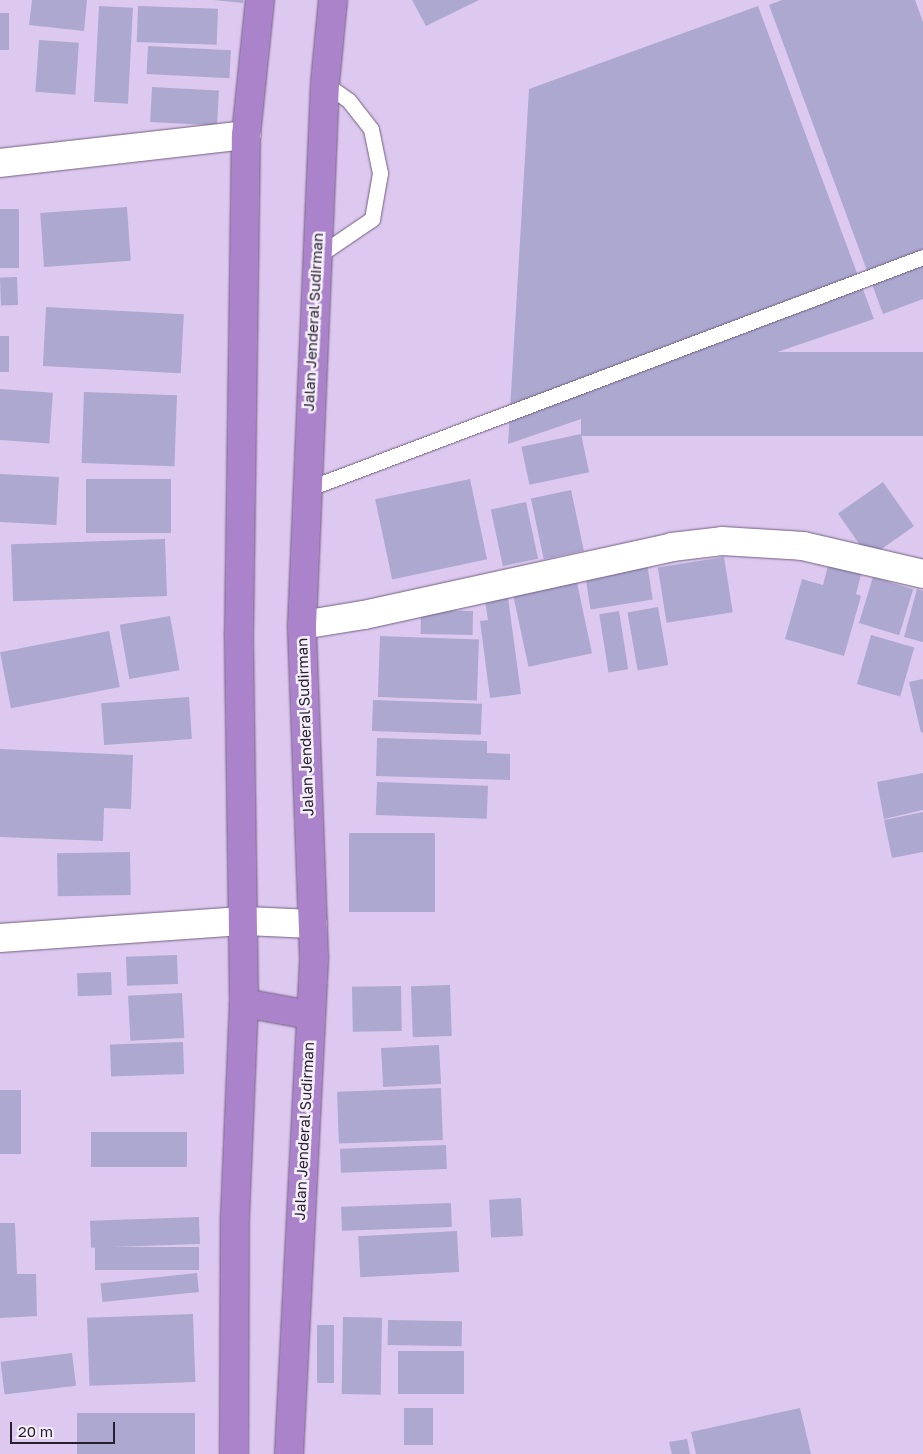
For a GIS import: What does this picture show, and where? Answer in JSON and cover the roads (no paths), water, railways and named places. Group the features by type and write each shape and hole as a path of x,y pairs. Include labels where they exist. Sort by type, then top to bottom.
{"highway":[{"path":"234,1454 235,1216 244,1003 245,921 239,633 246,135 260,0"},
{"name":"Jalan Jenderal Sudirman","path":"289,1454 314,957 302,624 316,257 325,83 333,0"},
{"path":"244,1003 310,1015"}],"street":[{"path":"0,163 246,135"},
{"path":"302,624 364,615 663,549 722,541 803,546 923,574"},
{"path":"0,938 245,921 313,924"}],"lane":[{"path":"316,257 372,218 380,173 371,129 348,100 325,83"},
{"path":"307,489 923,257"}]}
